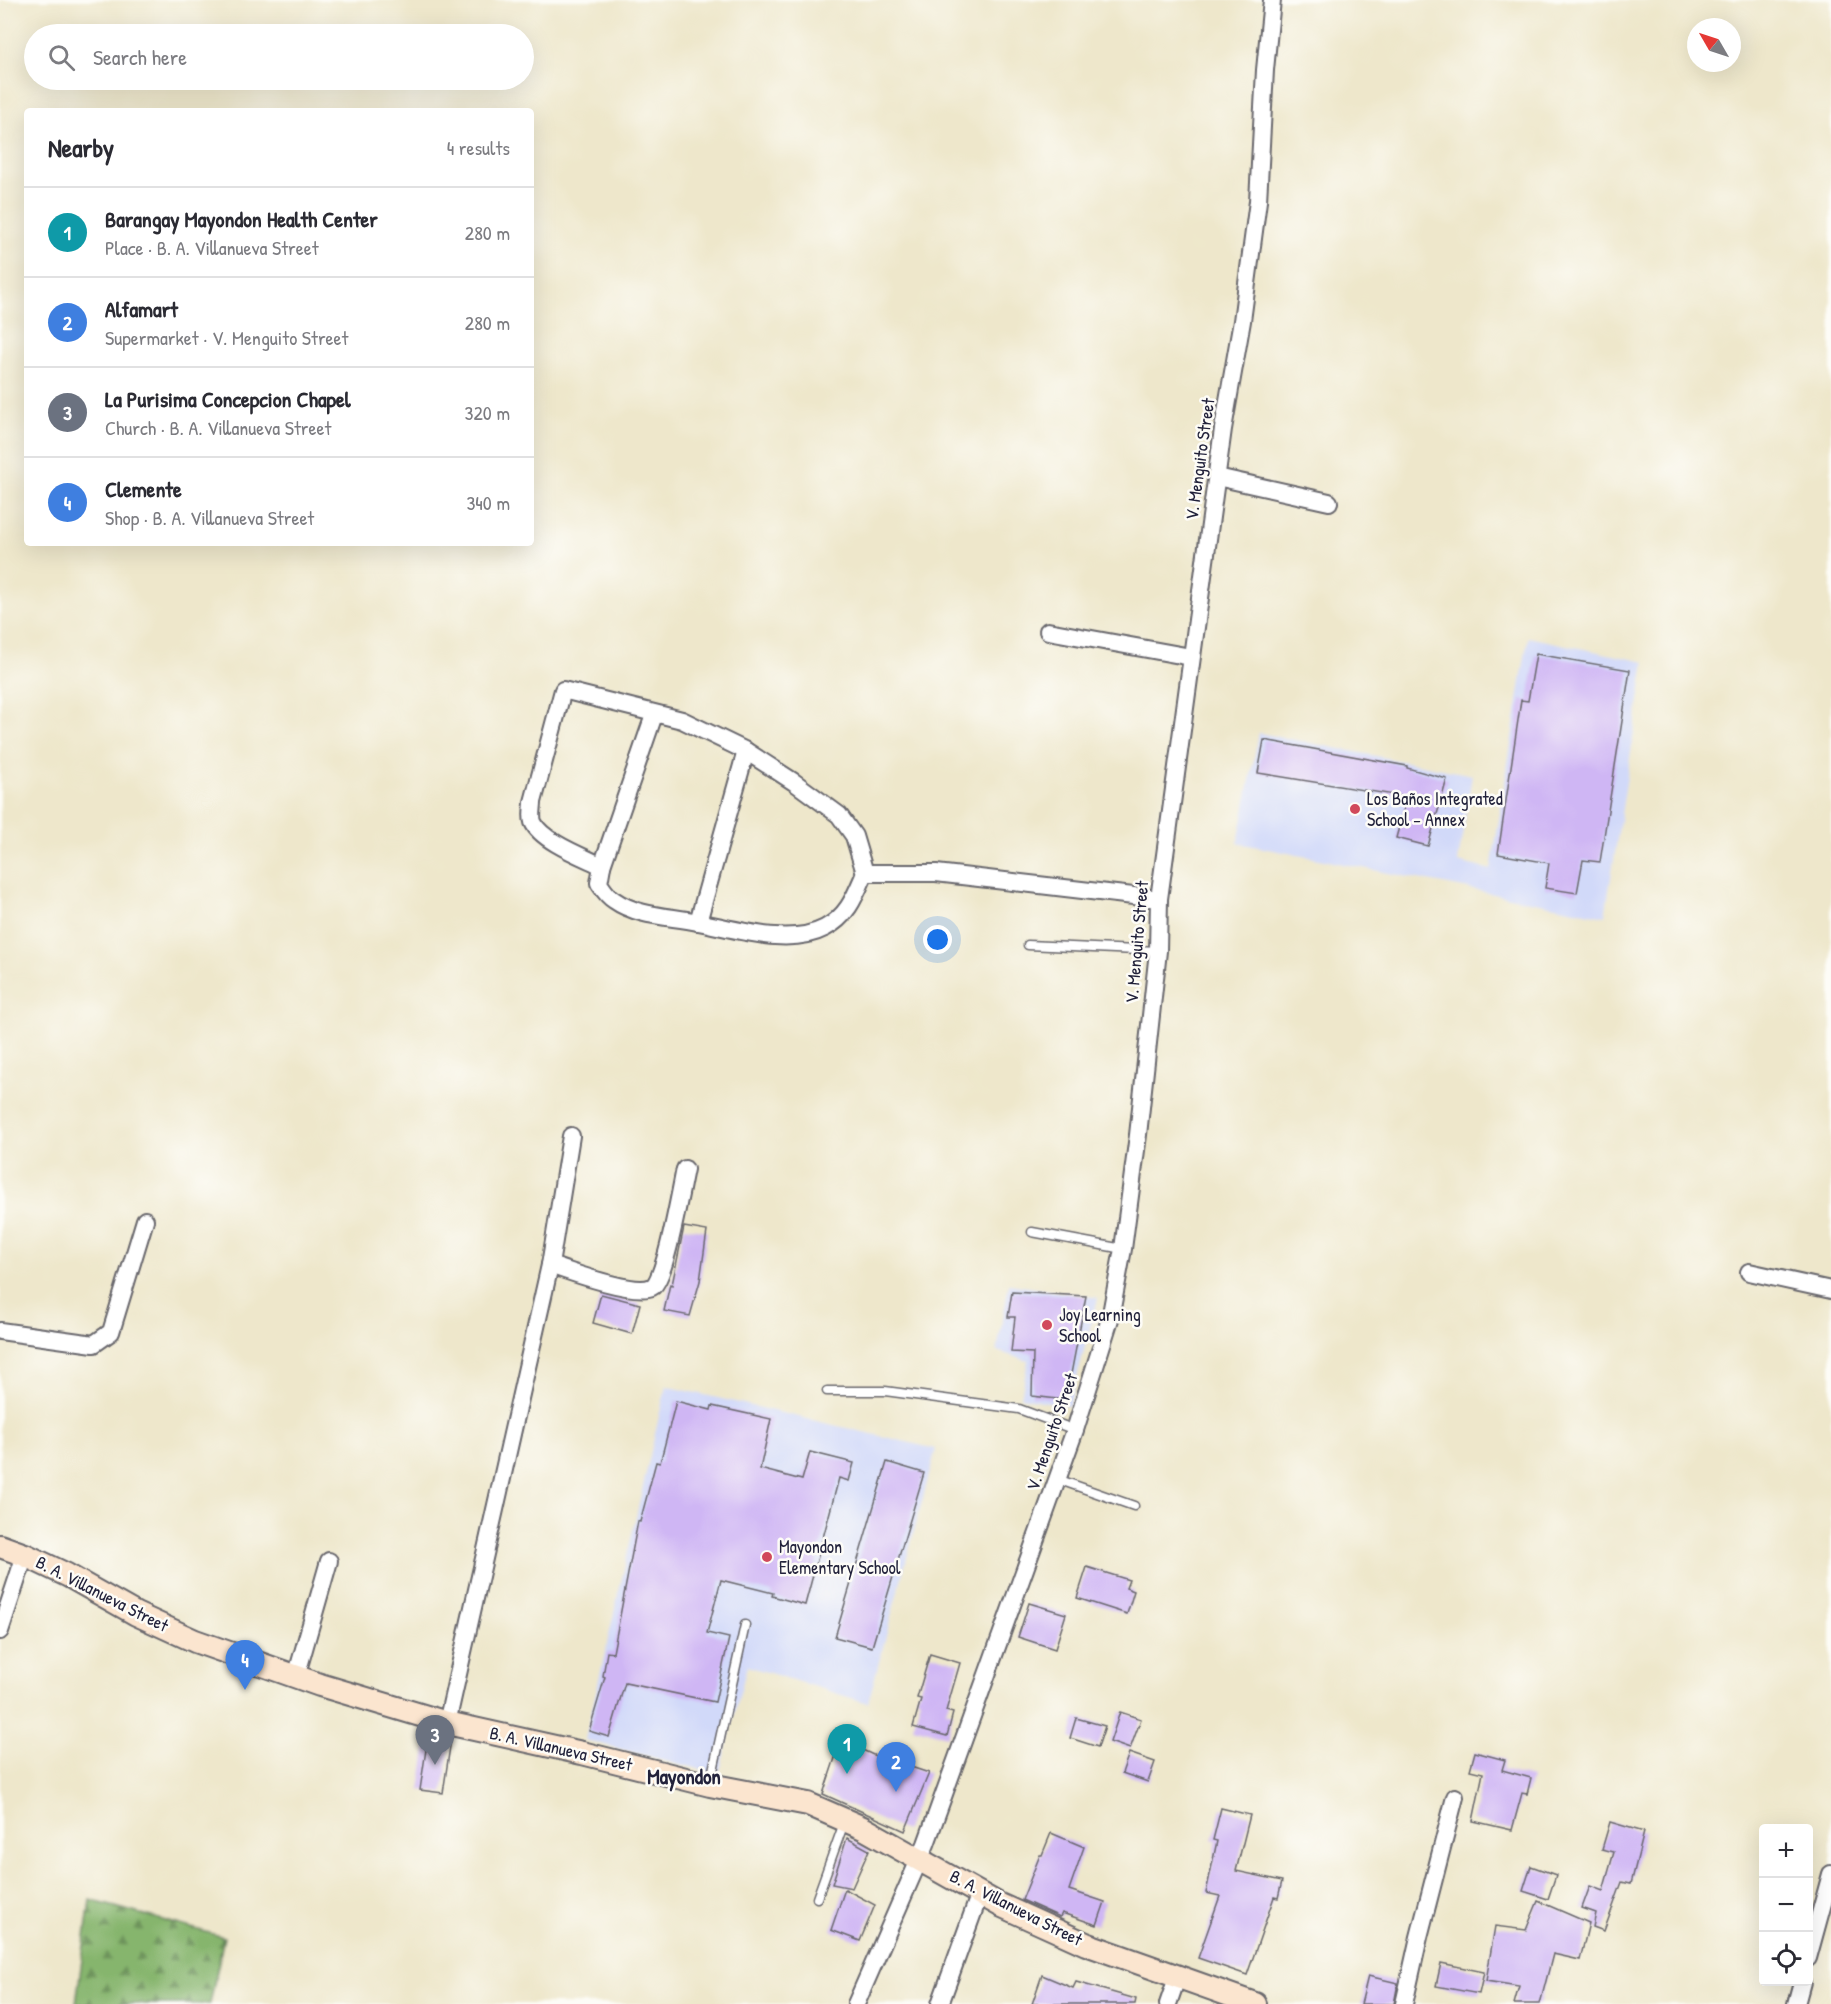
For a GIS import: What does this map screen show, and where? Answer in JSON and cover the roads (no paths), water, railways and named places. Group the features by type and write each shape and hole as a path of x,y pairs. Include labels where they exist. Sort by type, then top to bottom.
{"street":[{"name":"V. Menguito Street","path":"856,2004 920,1859 1075,1430 1110,1318 1123,1249 1138,1135 1158,951 1159,899 1191,657 1258,201 1265,70 1272,0"},
{"path":"1217,477 1329,502"},
{"path":"1048,631 1191,657"},
{"path":"602,866 559,845 538,830 532,820 533,802 563,690 654,714 693,725 746,751 794,782 838,815 854,836 865,873 844,915 825,928 811,933 788,936 753,934 646,914 615,901 599,883 602,866 654,714"},
{"path":"698,922 746,751"},
{"path":"865,873 936,873 1159,899"},
{"path":"447,1723 550,1265 571,1136"},
{"path":"550,1265 596,1280 640,1290 650,1289 656,1285 664,1263 685,1169"},
{"path":"0,1331 94,1344 111,1332 145,1220"},
{"path":"1749,1272 1831,1290"},
{"name":"B. A. Villanueva Street","path":"0,1546 67,1575 135,1614 195,1641 296,1677 447,1723 710,1785 808,1804 845,1820 920,1859 1000,1905 1086,1944 1255,2004"},
{"path":"0,1630 25,1555"},
{"path":"296,1677 329,1561"},
{"path":"1404,2004 1455,1797"},
{"path":"1813,1943 1831,1874"},
{"path":"940,2004 980,1893"},
{"path":"1168,2004 1178,1975"},
{"path":"1796,2004 1801,1986"}],"lane":[{"path":"1028,945 1158,951"},
{"path":"1032,1232 1123,1249"},
{"path":"827,1391 885,1391 1019,1409 1075,1430"},
{"path":"1057,1479 1134,1506"},
{"path":"710,1785 746,1625"},
{"path":"817,1898 845,1820"}],"place":[{"name":"Los Baños Integrated School – Annex","path":"1355,809"},
{"name":"Joy Learning School","path":"1047,1325"},
{"name":"Mayondon Elementary School","path":"767,1557"},
{"name":"Clemente","path":"245,1690"},
{"name":"La Purisima Concepcion Chapel","path":"435,1765"},
{"name":"Barangay Mayondon Health Center","path":"847,1774"},
{"name":"Alfamart","path":"896,1792"}],"district":[{"name":"Mayondon","path":"684,1777"}]}
